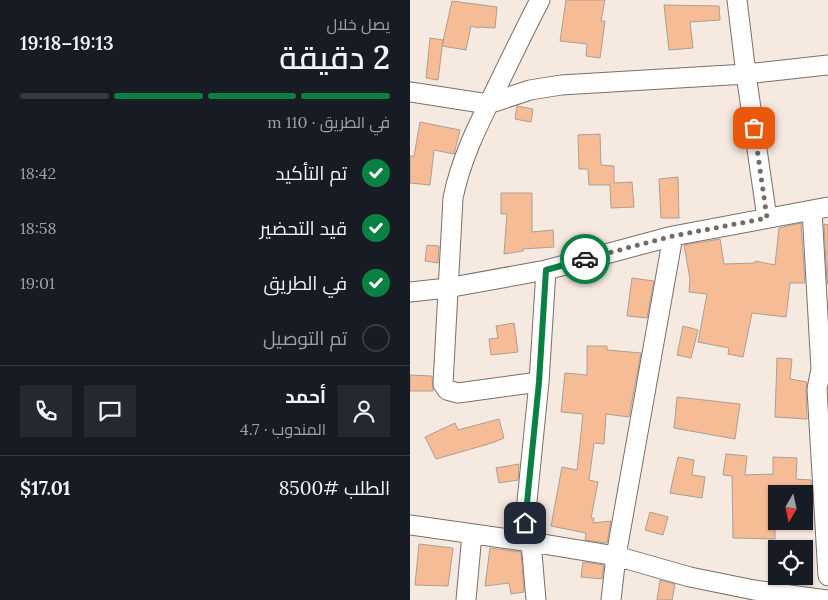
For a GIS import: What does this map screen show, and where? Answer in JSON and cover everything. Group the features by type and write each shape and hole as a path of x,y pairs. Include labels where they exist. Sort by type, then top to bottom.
{"street":[{"path":"539,382 458,393 447,390 442,384 453,198 457,178 462,162 488,104 540,0"},
{"path":"737,0 767,218"},
{"path":"410,92 488,104 530,90 561,85 746,74 828,65"},
{"path":"410,292 447,288 546,270 673,236 820,209 824,369 817,389 825,492 828,576"},
{"path":"611,600 616,556 673,236"},
{"path":"536,600 527,541 546,270"},
{"path":"410,525 527,541 616,556 690,577 754,590 828,600"},
{"path":"466,600 472,534"}],"building":[{"path":"566,0 605,0 601,21 605,21 600,58 586,56 587,44 560,41"},
{"path":"452,1 497,7 495,28 471,26 466,50 442,46"},
{"path":"664,5 719,6 720,20 690,22 693,48 669,50"},
{"path":"430,38 443,40 438,80 426,78"},
{"path":"517,106 533,109 531,122 515,119"},
{"path":"420,122 460,130 454,154 434,150 430,185 410,183 410,156 414,156"},
{"path":"600,134 601,165 614,166 614,183 632,182 634,207 611,208 610,185 589,185 588,169 579,169 578,135"},
{"path":"678,177 679,218 661,218 659,179"},
{"path":"501,193 532,193 532,232 553,230 554,247 523,249 523,251 504,254 507,214 501,214"},
{"path":"801,223 805,283 790,283 786,317 752,313 743,357 728,354 729,348 698,342 707,294 689,292 690,279 684,245 720,239 724,264 755,263 755,261 775,265 779,228"},
{"path":"824,224 828,225 828,284 827,284"},
{"path":"427,245 439,246 438,263 425,261"},
{"path":"632,278 654,281 647,318 627,316"},
{"path":"514,323 518,352 491,355 489,339 498,338 496,326"},
{"path":"683,326 698,330 691,358 677,355"},
{"path":"587,346 607,346 607,350 641,353 629,417 606,414 604,444 594,443 589,480 598,482 591,518 594,518 593,523 611,521 607,543 585,540 586,533 551,526 562,467 577,470 583,414 561,412 565,373 587,375"},
{"path":"777,358 792,359 790,379 807,382 807,419 775,417"},
{"path":"410,375 432,376 433,391 410,391"},
{"path":"677,397 740,404 735,439 674,428"},
{"path":"499,419 504,438 436,459 425,437 455,423 458,430"},
{"path":"726,454 747,456 745,475 773,474 773,457 797,458 796,479 811,480 811,485 768,485 768,530 775,530 775,539 733,538 732,476 723,475"},
{"path":"678,457 694,460 692,475 705,477 702,498 670,493"},
{"path":"519,464 518,480 499,483 496,468"},
{"path":"650,512 668,517 663,535 645,530"},
{"path":"419,544 453,548 448,586 415,585"},
{"path":"490,548 521,552 524,592 511,594 509,583 485,586"},
{"path":"583,562 604,565 602,579 581,577"},
{"path":"660,580 675,584 672,600 657,600"}],"way so far":[{"path":"585,259 673,236 767,218 754,128"}],"route":[{"path":"525,523 539,382 546,270 585,259"}]}
